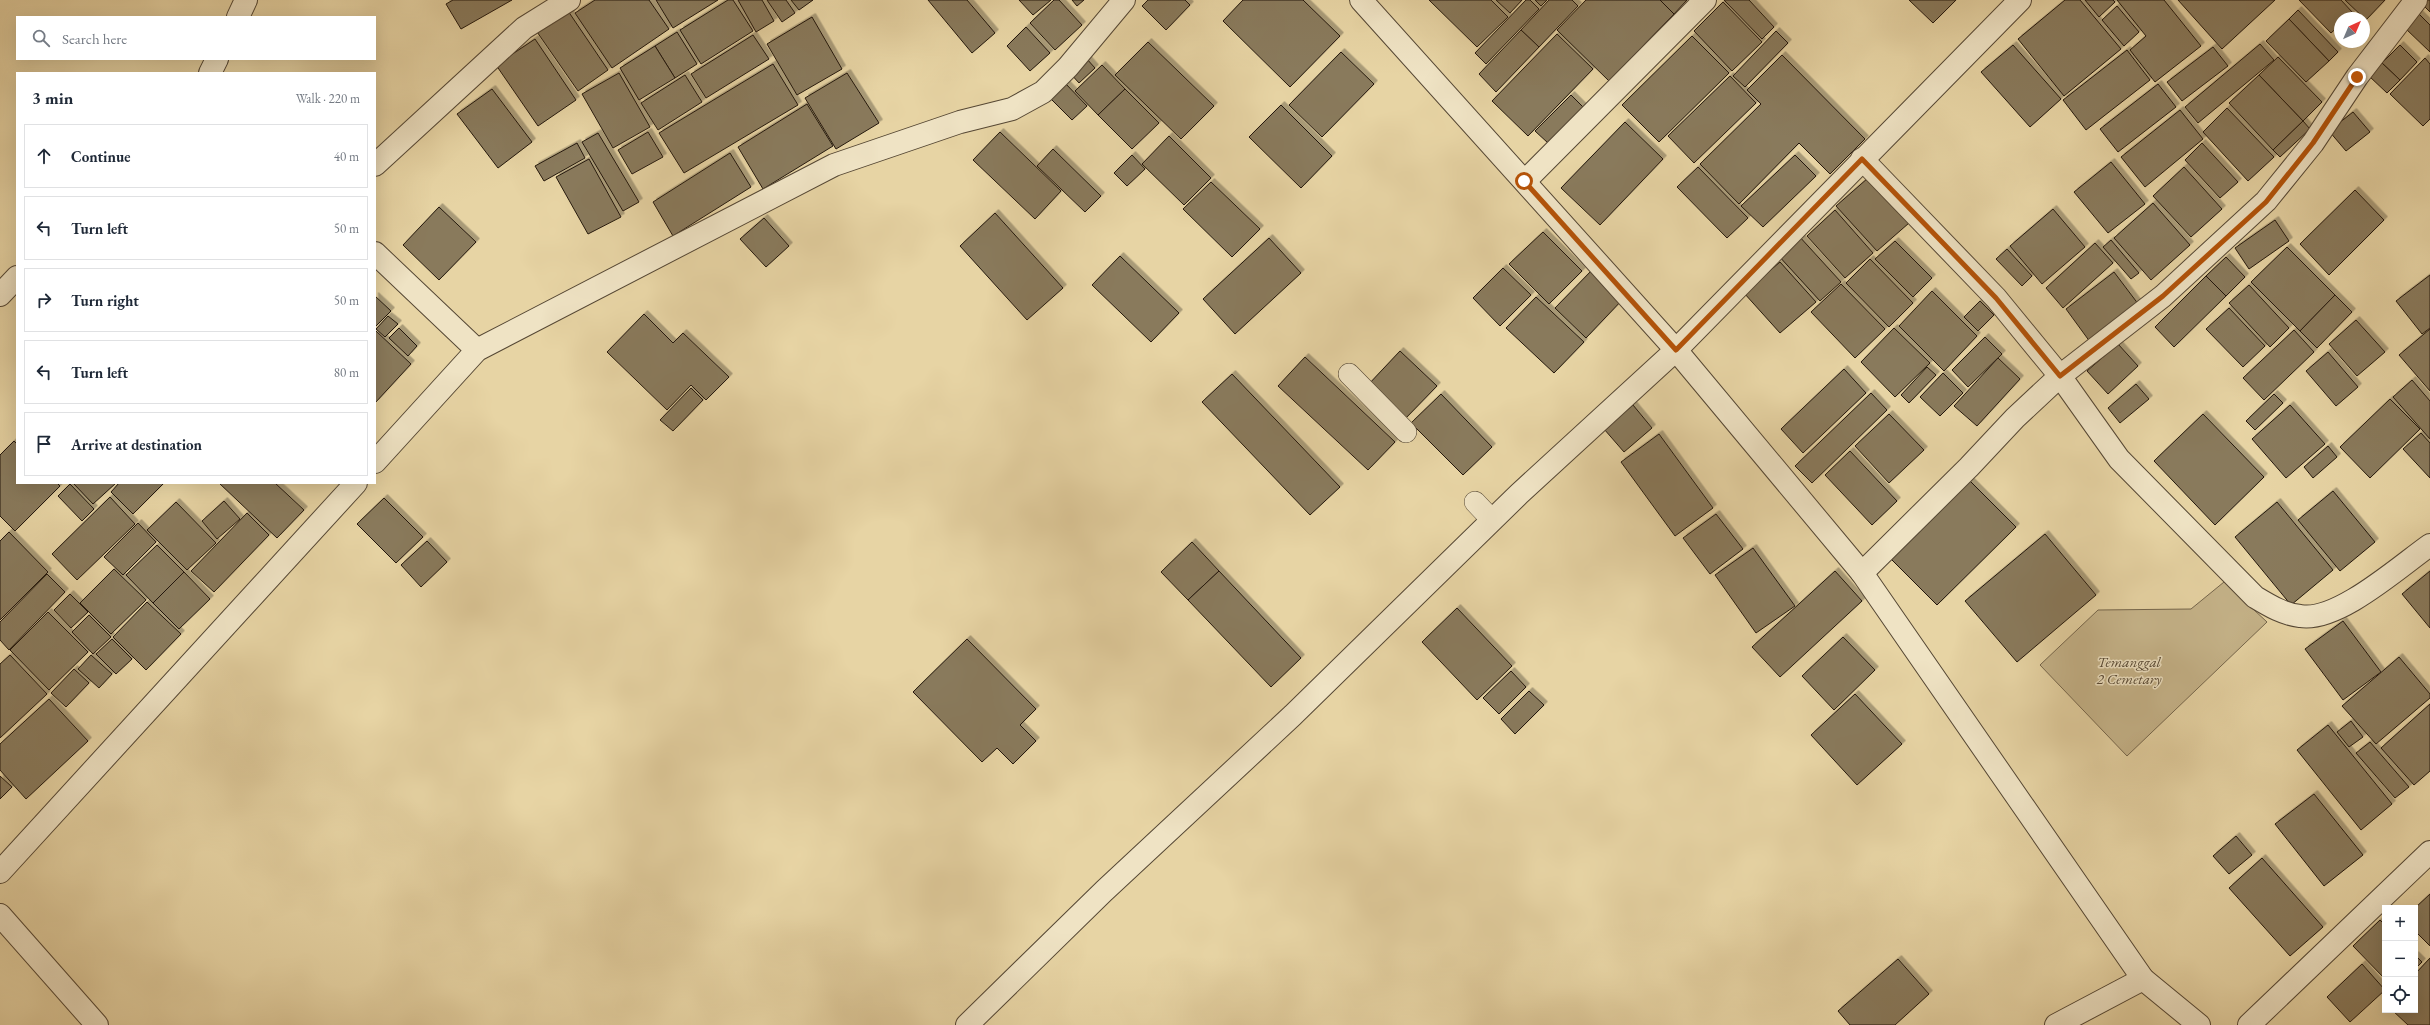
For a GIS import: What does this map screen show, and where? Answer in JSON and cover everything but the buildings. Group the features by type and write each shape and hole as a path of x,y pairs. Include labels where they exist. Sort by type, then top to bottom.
{"street":[{"path":"238,16 246,0"},
{"path":"376,164 524,28 569,0"},
{"path":"376,461 477,350 834,165 960,122 1012,109 1043,92 1068,67 1124,0"},
{"path":"1361,0 1676,350 1862,573 2143,979 2199,1025"},
{"path":"1524,181 1705,0"},
{"path":"967,1025 1104,891 1293,716 1492,520 1676,350 1862,159 2020,0"},
{"path":"1862,573 1969,467 2015,418 2060,376 2163,296 2266,202 2313,143 2357,77 2416,0"},
{"path":"210,72 216,60"},
{"path":"1862,159 1996,298 2060,376 2119,459 2255,597 2278,610 2301,617 2320,616 2354,600 2430,545"},
{"path":"376,254 477,350"},
{"path":"0,295 16,278"},
{"path":"0,872 355,484"},
{"path":"2249,1025 2430,852"},
{"path":"0,915 96,1025"},
{"path":"2056,1025 2143,979"}],"lane":[{"path":"1349,374 1406,432"},
{"path":"1475,502 1492,520"}],"green space":[{"name":"Temanggal 2 Cemetary","path":"2224,582 2267,622 2127,756 2040,665 2098,610 2191,609"}],"route":[{"path":"1524,181 1676,350 1862,159 1964,267 1996,298 2060,376 2163,296 2266,202 2313,143 2357,77"}]}
